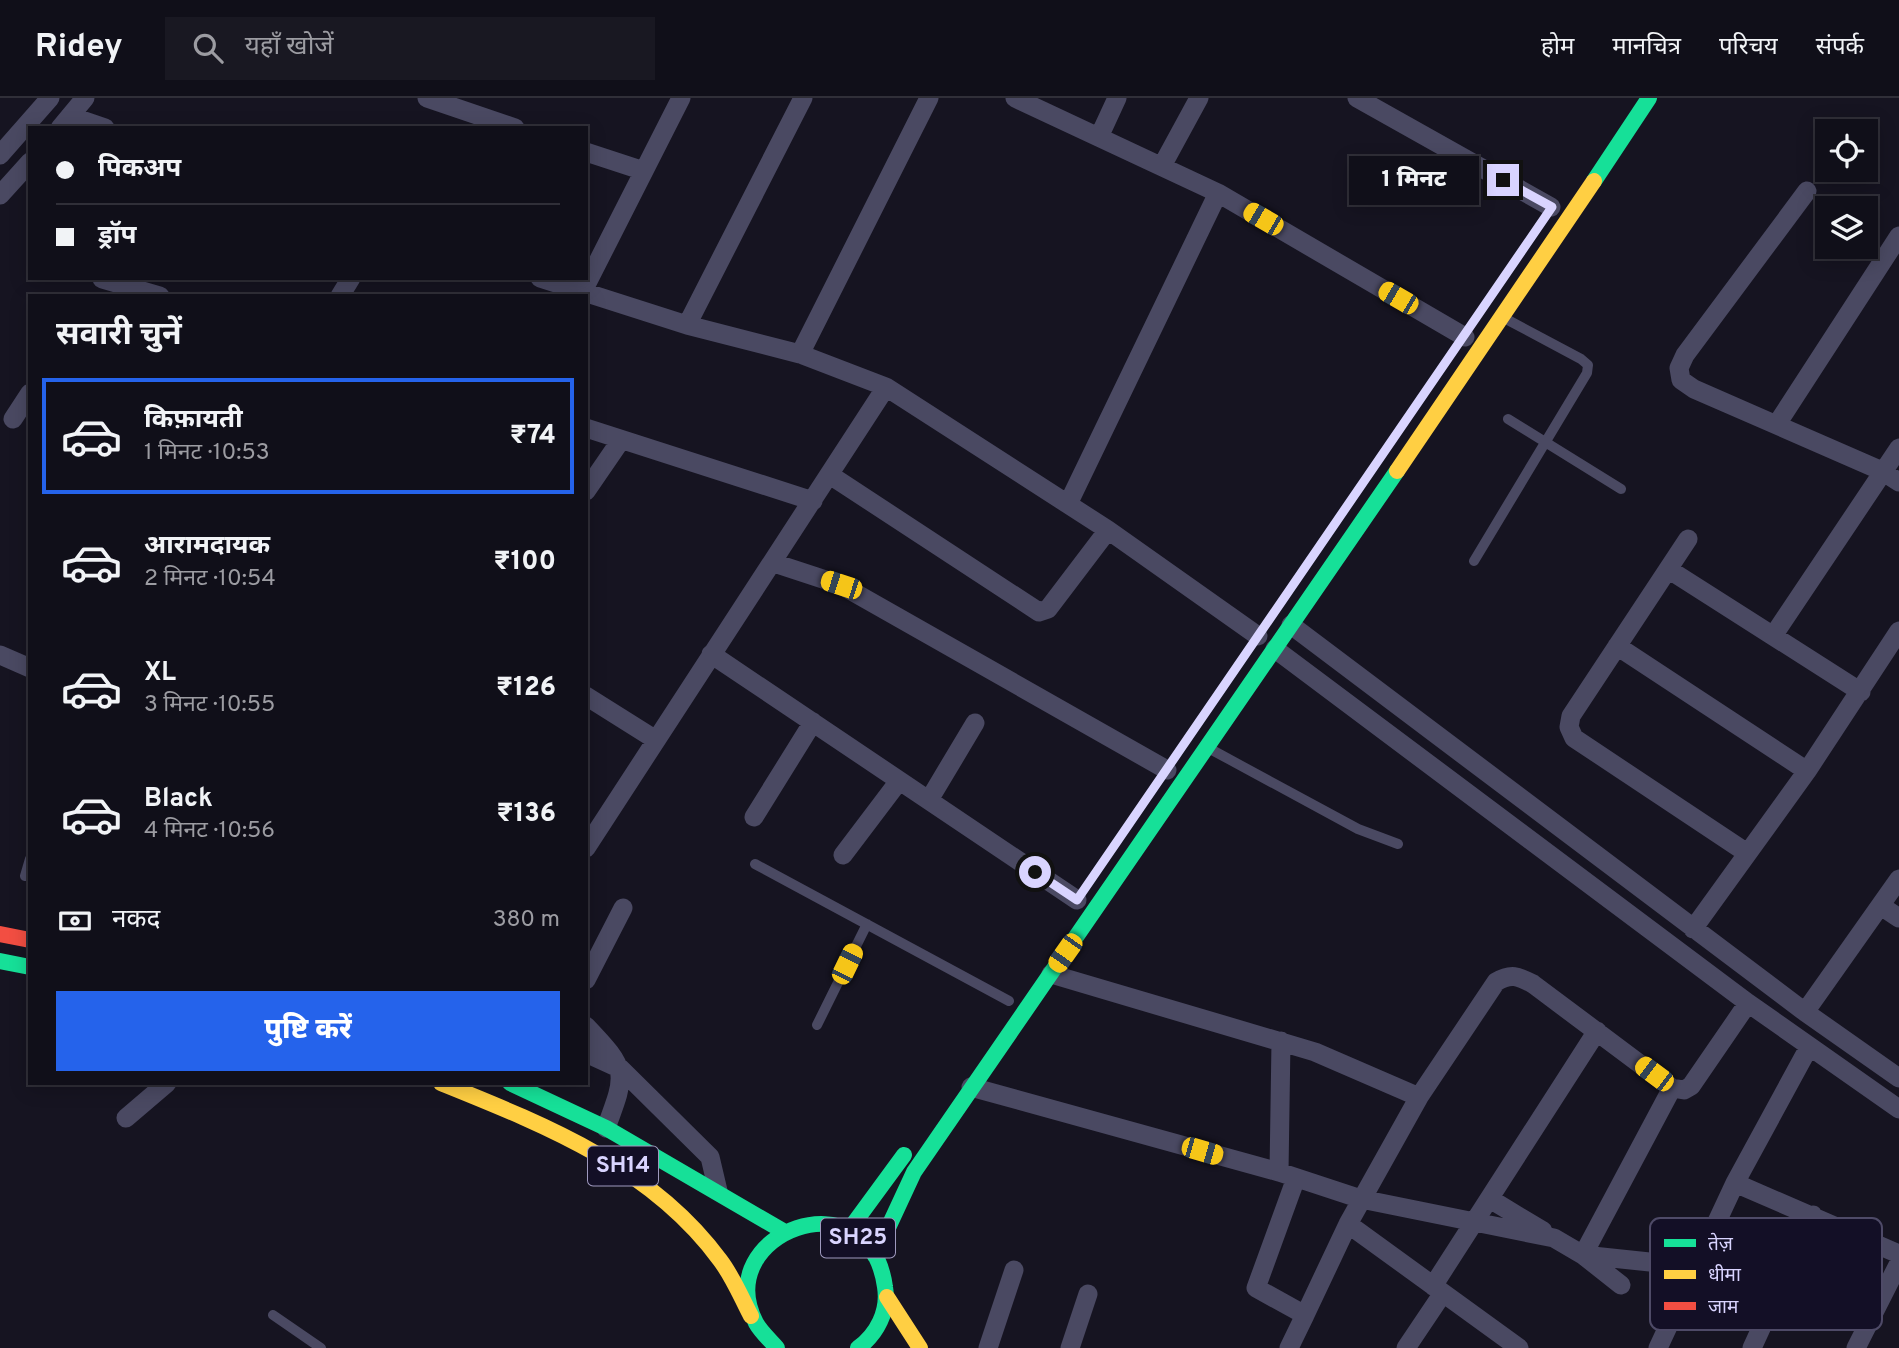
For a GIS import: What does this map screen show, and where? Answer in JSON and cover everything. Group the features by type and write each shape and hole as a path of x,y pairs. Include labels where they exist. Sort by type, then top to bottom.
{"main road":[{"name":"SH25","path":"875,1255 914,1172 963,1080 1051,974 1503,317 1649,98"},
{"path":"0,934 28,940"},
{"path":"0,961 28,967"},
{"name":"SH14","path":"445,1085 564,1134 627,1169 666,1197 695,1227 722,1262 751,1316"},
{"name":"SH14","path":"514,1085 606,1128 783,1231"},
{"name":"SH25","path":"849,1230 916,1138"},
{"name":"SH25","path":"783,1231 804,1224 827,1223 849,1230 870,1247 884,1270 887,1297"},
{"path":"777,1348 761,1343 751,1316 747,1292 751,1268 764,1247 783,1231"},
{"path":"858,1348 879,1324 887,1297"},
{"path":"887,1297 919,1348"}],"street":[{"path":"0,155 50,98"},
{"path":"65,122 85,98"},
{"path":"427,98 509,126"},
{"path":"582,293 681,98"},
{"path":"687,325 803,98"},
{"path":"1015,98 1217,193 1465,337"},
{"path":"1099,137 1117,98"},
{"path":"1162,166 1199,98"},
{"path":"1357,98 1551,207"},
{"path":"800,354 929,99"},
{"path":"65,122 92,126"},
{"path":"588,153 644,171"},
{"path":"0,195 28,164"},
{"path":"1807,191 1685,355 1679,368 1681,380 1694,389 1891,476"},
{"path":"1068,504 1217,193"},
{"path":"1777,424 1899,236"},
{"path":"109,280 154,294"},
{"path":"546,280 585,294"},
{"path":"588,295 687,325 800,354 858,374 886,387 1108,530 1259,635"},
{"path":"588,845 711,654 774,563 886,387"},
{"path":"13,419 28,396"},
{"path":"588,429 813,501"},
{"path":"588,488 621,440"},
{"path":"1773,636 1891,476 1899,448"},
{"path":"830,475 1038,612 1048,609 1108,530"},
{"path":"1688,539 1571,716 1569,727 1574,737 1747,853"},
{"path":"774,563 841,585 1167,770"},
{"path":"1668,569 1861,692"},
{"path":"1291,625 1693,929 1899,1078"},
{"path":"1693,929 1807,771 1899,631"},
{"path":"1617,646 1807,771"},
{"path":"1275,649 1748,1003 1899,1109"},
{"path":"711,654 1077,900"},
{"path":"0,655 28,667"},
{"path":"588,697 656,740"},
{"path":"754,817 813,722"},
{"path":"929,800 975,723"},
{"path":"843,855 899,780"},
{"path":"1805,1012 1899,879"},
{"path":"1881,906 1899,918"},
{"path":"588,976 623,908"},
{"path":"1051,974 1315,1052 1419,1097"},
{"path":"1289,1348 1361,1199 1419,1097 1496,982 1507,975 1519,976 1533,984 1672,1088 1684,1090 1691,1086 1748,1003"},
{"path":"588,1028 612,1053 621,1069 710,1157 718,1191"},
{"path":"1406,1348 1475,1222 1597,1031"},
{"path":"1281,1041 1287,1175 1256,1289 1305,1315"},
{"path":"1719,1218 1735,1183 1809,1047"},
{"path":"588,1054 621,1069"},
{"path":"606,1128 621,1087 621,1069"},
{"path":"963,1080 1361,1199 1554,1238"},
{"path":"126,1118 165,1085"},
{"path":"1583,1255 1672,1088"},
{"path":"1735,1183 1820,1218"},
{"path":"1490,1199 1583,1255 1621,1285"},
{"path":"1348,1224 1519,1348"},
{"path":"1882,1246 1899,1254"},
{"path":"1583,1255 1650,1262"},
{"path":"1882,1297 1899,1263"},
{"path":"988,1348 1014,1270"},
{"path":"1070,1348 1088,1294"},
{"path":"1658,1348 1667,1330"},
{"path":"1752,1348 1760,1330"},
{"path":"1856,1348 1865,1330"}],"lane":[{"path":"1474,561 1547,445 1587,373 1588,365 1503,317"},
{"path":"1507,419 1621,489"},
{"path":"1208,748 1358,829 1398,844"},
{"path":"755,864 1009,1001"},
{"path":"25,876 28,866"},
{"path":"817,1025 867,924"},
{"path":"273,1315 321,1348"}],"traffic: fast":[{"path":"1594,181 1649,98"},
{"path":"875,1256 914,1172 1397,471"},
{"path":"0,961 28,967"},
{"path":"514,1085 606,1128 783,1231"},
{"path":"849,1230 904,1155"},
{"path":"777,1348 756,1323 747,1291 754,1263 772,1242 797,1228 825,1224 851,1231 873,1252 885,1287 885,1305 880,1321 871,1336 858,1348"}],"traffic: slow":[{"path":"1397,471 1594,181"},
{"path":"446,1085 557,1133 629,1174 693,1227 720,1260 751,1316"},
{"path":"887,1297 920,1348"}],"traffic: jam":[{"path":"0,934 28,940"}],"route":[{"path":"1035,872 1077,900 1465,337 1552,207 1503,180"}]}
